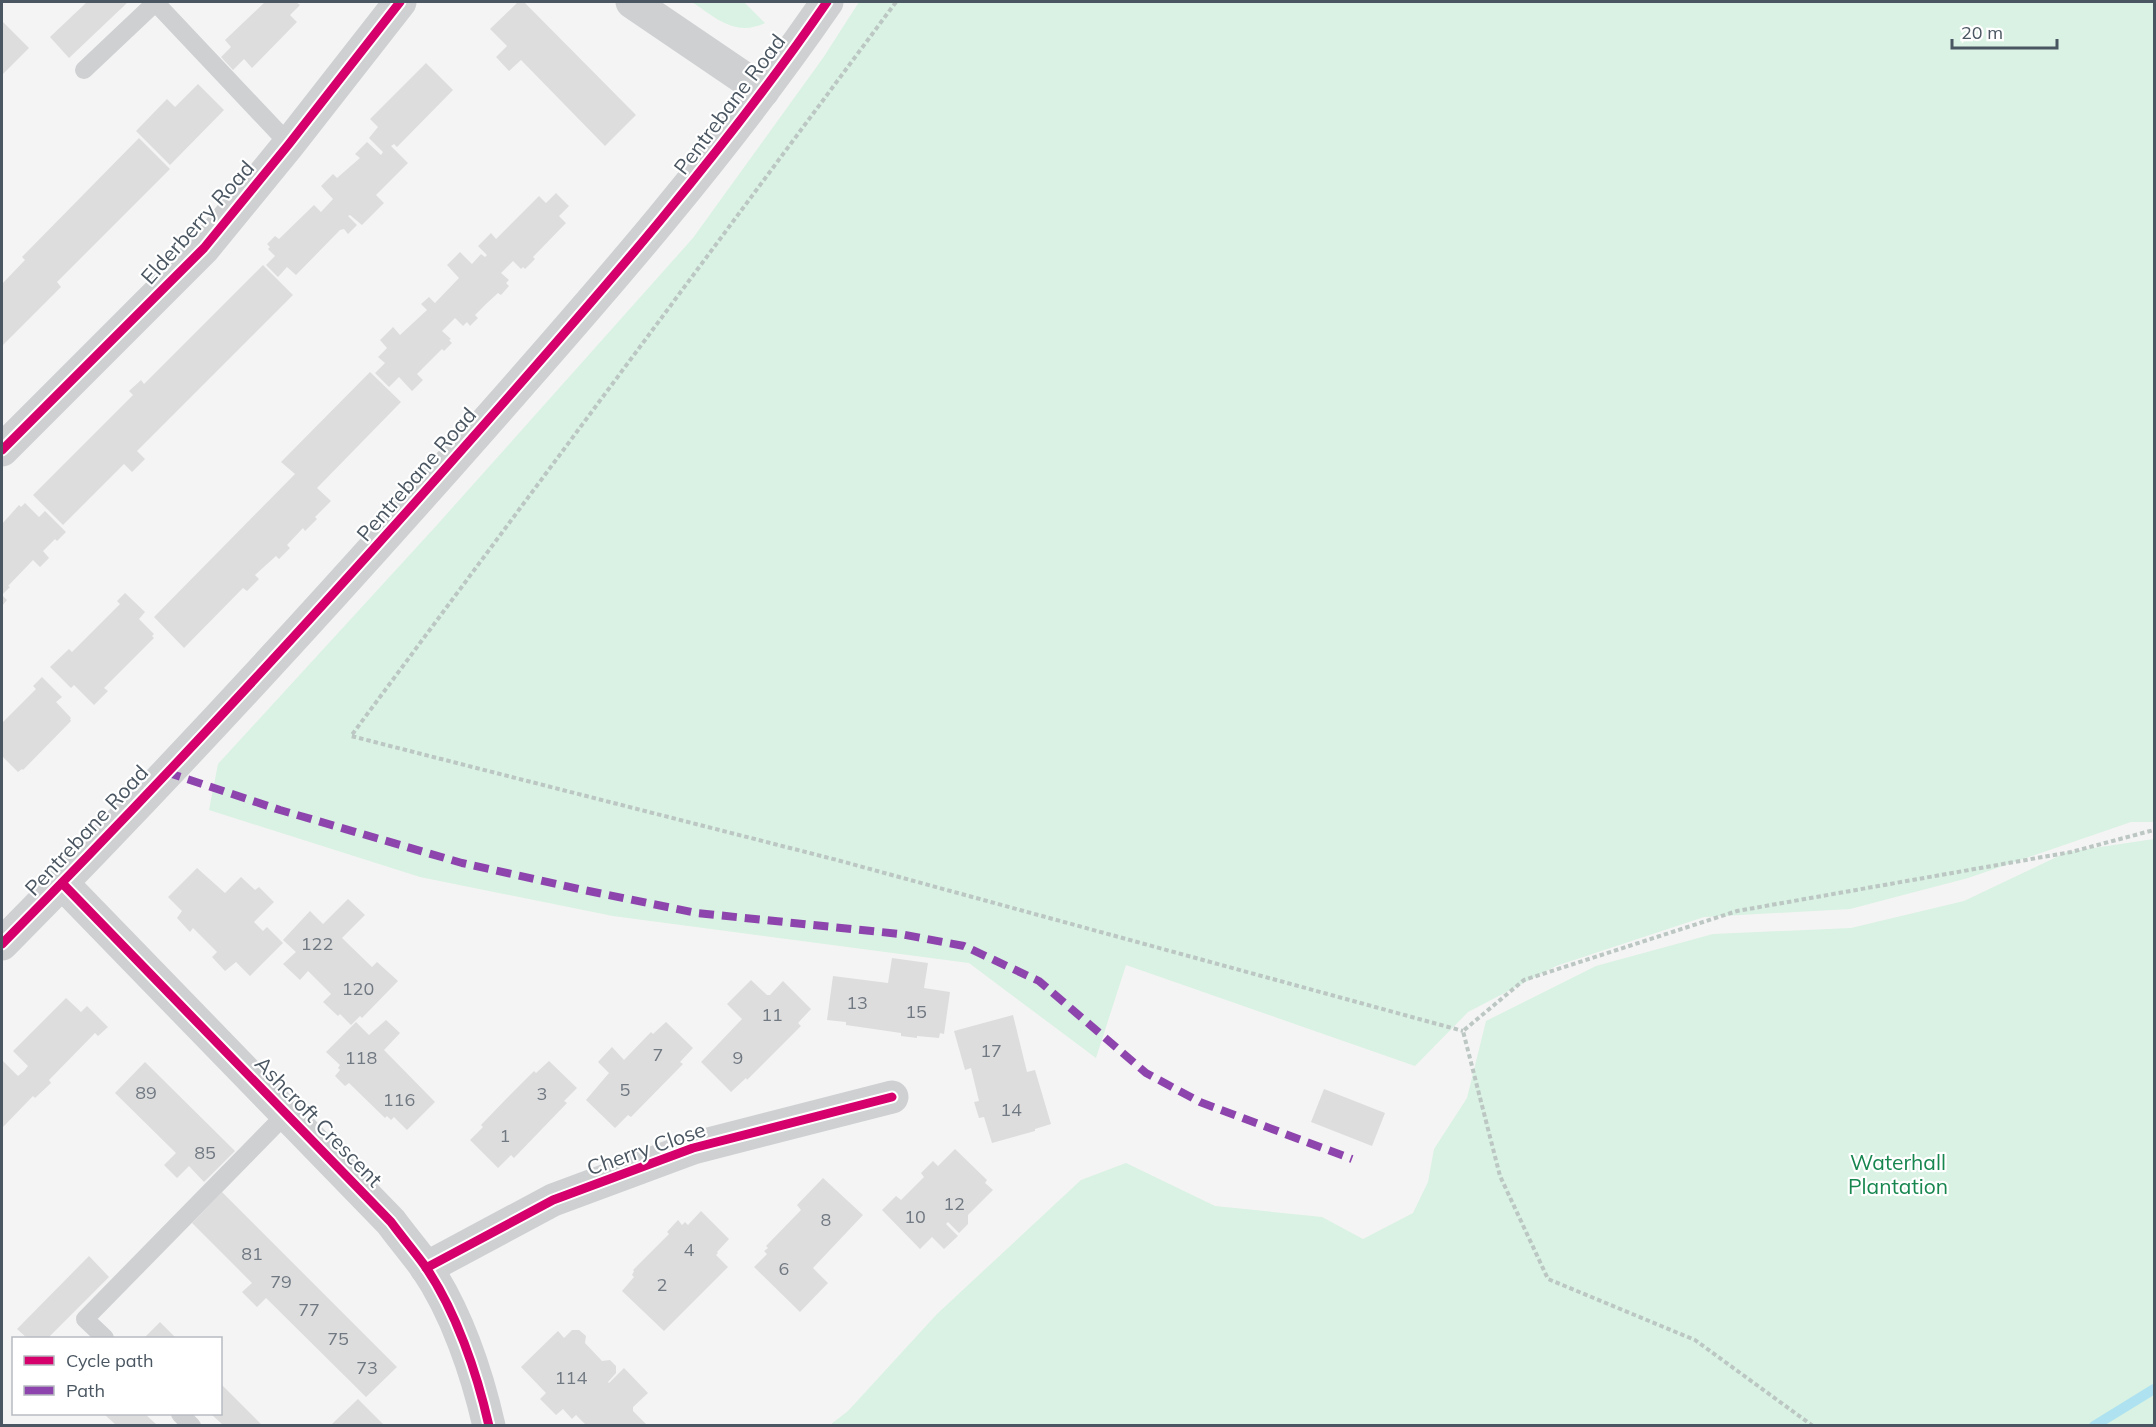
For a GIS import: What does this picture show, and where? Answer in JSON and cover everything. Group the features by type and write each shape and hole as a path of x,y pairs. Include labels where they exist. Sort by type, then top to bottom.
{"street":[{"name":"Elderberry Road","path":"2,450 204,248 400,2"},
{"path":"632,2 763,91"},
{"name":"Pentrebane Road","path":"2,944 364,561 602,290 667,213 763,91 827,2"},
{"name":"Ashcroft Crescent","path":"62,883 391,1222 426,1268 465,1346 481,1391 489,1425"},
{"name":"Cherry Close","path":"426,1268 553,1200 693,1148 892,1097"}],"lane":[{"path":"84,70 155,2 289,144"},
{"path":"104,1337 86,1319 286,1113"}],"path":[{"path":"896,2 351,736 837,860 1463,1031"},
{"path":"1463,1031 1524,980 1737,911 2071,852 2154,830"},
{"path":"1463,1031 1500,1176 1548,1280 1695,1340 1813,1425"}],"green space":[{"path":"692,2 744,2 765,23 754,27 735,27 726,24"},
{"path":"859,2 2154,2 2154,822 2131,822 1968,878 1850,909 1704,917 1556,966 1468,1012 1415,1066 1126,965 1096,1058 969,963 613,916 420,877 209,810 218,764 437,525 693,238 823,58"},
{"name":"Waterhall Plantation","path":"2154,839 2154,1425 830,1425 848,1411 937,1314 1081,1180 1126,1163 1215,1206 1322,1217 1363,1239 1413,1213 1428,1182 1434,1149 1467,1098 1486,1021 1596,966 1713,934 1851,928 1964,901 2067,852"}],"building":[{"path":"87,2 128,2 69,58 50,37"},
{"path":"265,2 296,2 300,5 290,15 297,22 252,68 244,59 233,70 221,57 231,47 225,40"},
{"path":"518,2 524,2 636,115 605,146 521,60 509,71 496,57 507,46 490,29"},
{"path":"2,21 29,48 2,75"},
{"path":"426,63 453,90 397,147 394,144 391,146 408,163 376,195 384,203 362,225 350,215 348,216 357,225 348,234 344,229 340,230 296,275 287,267 278,277 266,265 275,256 268,249 270,247 267,244 275,236 279,239 314,205 321,212 333,199 321,186 333,174 337,178 360,158 355,154 367,142 381,155 383,152 369,138 378,127 370,119"},
{"path":"198,84 224,110 170,165 136,131 167,99 175,107"},
{"path":"139,138 170,169 57,282 61,287 2,346 2,284 25,260 22,257"},
{"path":"556,193 569,206 559,216 566,223 533,257 535,259 525,269 523,267 521,269 513,261 501,273 509,280 506,283 509,286 501,295 498,293 475,315 478,318 470,326 467,322 463,326 455,318 442,331 452,343 444,351 442,349 417,374 423,380 412,391 399,377 389,387 375,373 385,363 378,357 387,348 380,340 393,327 400,335 427,310 421,304 429,297 435,303 459,278 447,265 460,252 472,264 481,254 485,257 487,255 478,246 491,233 496,239 539,196 546,203"},
{"path":"263,265 293,295 137,451 145,459 132,472 124,464 63,525 33,495 133,395 129,391 141,380 144,384"},
{"path":"370,372 401,402 317,488 331,501 315,517 317,519 305,531 303,528 287,545 290,548 279,559 276,556 255,575 259,579 247,591 243,588 184,648 154,617 295,474 281,462"},
{"path":"25,503 39,517 45,511 66,532 43,551 49,558 40,567 33,560 2,595 2,524 19,505 21,507"},
{"path":"125,593 145,612 139,619 154,634 152,636 154,638 104,688 108,691 94,705 74,685 71,688 50,667 69,649 72,652 120,604 117,601"},
{"path":"2,595 7,600 2,606"},
{"path":"42,677 62,697 56,702 71,718 71,721 23,770 18,772 2,758 2,723 36,689 33,686"},
{"path":"197,868 225,893 241,877 255,890 259,887 274,902 254,922 263,931 267,927 283,943 250,976 236,962 225,971 212,957 217,952 193,928 190,932 177,918 182,911 168,897"},
{"path":"348,899 365,915 342,938 372,967 377,962 398,981 362,1018 360,1016 351,1025 323,1002 331,994 308,971 300,980 283,964 296,952 283,940 310,911 323,924"},
{"path":"892,958 928,963 924,988 950,992 944,1034 940,1033 939,1038 901,1036 901,1033 827,1020 833,976 888,983"},
{"path":"751,980 767,995 770,995 783,981 811,1009 798,1023 801,1026 747,1080 746,1078 731,1092 701,1062 742,1019 727,1004"},
{"path":"66,998 81,1012 87,1006 108,1027 98,1036 95,1033 49,1080 51,1083 35,1098 33,1096 2,1128 2,1060 18,1076 24,1071 28,1066 13,1051"},
{"path":"1013,1015 1027,1072 1035,1070 1051,1124 992,1143 984,1117 979,1118 974,1102 979,1101 971,1068 965,1070 954,1031"},
{"path":"386,1020 400,1033 384,1050 435,1102 407,1130 394,1117 391,1120 387,1116 385,1118 349,1083 345,1086 335,1076 340,1070 338,1068 340,1065 326,1052 356,1022 369,1035"},
{"path":"666,1022 693,1048 680,1062 683,1064 631,1117 628,1115 615,1128 586,1100 609,1073 598,1062 612,1047 624,1060 651,1032 653,1034"},
{"path":"549,1061 577,1088 564,1101 567,1103 514,1158 511,1155 498,1168 470,1140 483,1127 481,1125 534,1071 536,1073"},
{"path":"145,1062 235,1151 204,1182 189,1166 177,1178 164,1165 176,1153 115,1093"},
{"path":"1324,1089 1385,1113 1372,1146 1311,1122"},
{"path":"955,1149 987,1180 985,1183 993,1190 968,1215 968,1224 959,1233 948,1222 946,1224 958,1236 944,1249 932,1237 920,1249 882,1210 896,1196 901,1200 924,1177 921,1173 933,1161 938,1166"},
{"path":"823,1178 863,1215 813,1268 828,1283 800,1312 754,1267 767,1254 764,1251 768,1248 766,1246 801,1210 797,1205"},
{"path":"222,1192 397,1367 366,1397 266,1298 257,1307 242,1292 252,1283 192,1223"},
{"path":"701,1211 729,1239 716,1255 728,1267 664,1331 622,1291 634,1277 633,1270 669,1234 667,1232 678,1220 682,1225 685,1222 688,1225"},
{"path":"89,1256 109,1277 49,1337 26,1337 17,1329"},
{"path":"160,1322 175,1337 145,1337"},
{"path":"572,1330 579,1330 586,1336 585,1343 602,1361 610,1360 616,1366 616,1373 609,1383 624,1368 648,1393 633,1407 633,1411 645,1425 586,1425 576,1415 572,1419 563,1409 556,1415 540,1399 546,1393 521,1367 558,1331 564,1338"},
{"path":"222,1385 261,1424 223,1425 212,1415 222,1415"},
{"path":"358,1399 384,1425 331,1425"},
{"path":"105,1415 146,1415 157,1425 116,1425"}],"waterway":[{"path":"2094,1426 2154,1389"}],"marked path":[{"path":"166,772 280,810 462,863 579,889 697,913 900,934 964,946 1039,981 1146,1073 1200,1102 1352,1159"}],"cycle path":[{"path":"2,450 204,248 400,2"},
{"path":"2,944 246,689 527,376 704,167 827,2"},
{"path":"62,883 391,1222 425,1266 456,1322 472,1364 489,1426"},
{"path":"426,1268 553,1200 693,1148 892,1097"}]}
